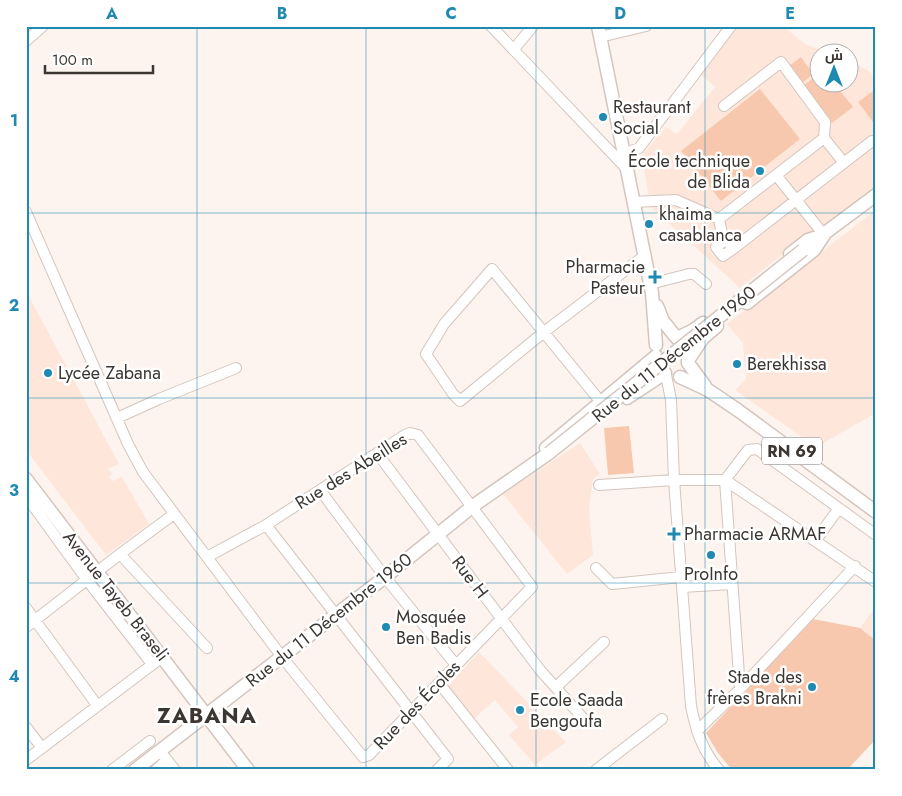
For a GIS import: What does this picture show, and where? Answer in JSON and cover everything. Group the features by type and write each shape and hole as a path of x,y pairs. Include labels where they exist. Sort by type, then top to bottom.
{"main road":[{"path":"599,32 651,288 663,321 686,350 688,361 686,371 672,375"},
{"name":"Rue du 11 Décembre 1960","path":"140,768 163,755 205,715 335,616 473,506 549,453 803,250 876,195"},
{"name":"Rue du 11 Décembre 1960","path":"676,337 697,328 803,243 824,235"},
{"name":"Rue du 11 Décembre 1960","path":"688,361 697,344 709,332 811,253 818,246 824,235"},
{"path":"651,288 658,364 672,375 708,390"},
{"path":"656,351 662,336 676,337"},
{"name":"Rue du 11 Décembre 1960","path":"524,472 544,449 656,351"},
{"path":"688,361 708,390"},
{"name":"Rue du 11 Décembre 1960","path":"524,472 551,457 639,389 672,375"},
{"name":"RN 69","path":"708,390 876,512"},
{"name":"Avenue Tayeb Braseli","path":"26,479 248,770"}],"street":[{"path":"26,41 43,26"},
{"path":"491,26 626,168"},
{"path":"514,49 533,26"},
{"path":"599,32 646,26"},
{"path":"623,154 639,148 731,26"},
{"path":"724,106 781,62 825,122 824,138 844,163"},
{"path":"719,219 824,138"},
{"path":"719,219 722,234 727,239 716,247 724,256 872,141"},
{"path":"776,175 824,235"},
{"path":"633,202 676,200 719,219"},
{"path":"28,219 128,444 143,472 282,657"},
{"path":"596,396 544,332 492,269 444,324 426,354 453,394 460,401 544,332 644,256"},
{"path":"651,288 689,274 694,274 706,284"},
{"path":"117,418 236,368"},
{"path":"672,375 674,480 691,706 697,732 707,754 719,770"},
{"name":"Rue des Abeilles","path":"208,557 266,525 405,435 418,434 473,506"},
{"path":"740,689 725,480 748,450 756,449 876,535"},
{"name":"Rue H","path":"377,453 540,670 582,717"},
{"path":"599,485 674,480 725,480 855,566 876,582"},
{"path":"320,490 385,577 456,665"},
{"path":"26,496 87,580 152,664"},
{"name":"Rue des Écoles","path":"282,657 363,757 369,755 532,587 473,506"},
{"path":"816,540 839,508"},
{"path":"26,627 174,514"},
{"path":"266,525 448,760 437,770"},
{"path":"120,554 207,648"},
{"path":"697,732 740,689 855,566"},
{"path":"596,568 612,584 681,582 732,584"},
{"path":"26,608 97,705"},
{"path":"556,687 604,642"},
{"path":"26,760 163,657"},
{"path":"439,683 508,770"},
{"path":"596,770 662,719"},
{"path":"26,727 42,748"},
{"path":"112,770 150,741"},
{"path":"156,770 163,755 175,770"}],"shaded area":[{"name":"École technique de Blida","path":"734,26 783,26 810,46 810,92 860,92 860,66 876,76 876,187 815,233 813,230 740,288 650,206 642,155 666,127 677,134 715,87 698,72"},
{"path":"801,57 810,70 810,76 802,83 789,66"},
{"path":"810,80 810,92 841,92 853,107 832,123 803,86"},
{"path":"760,89 800,139 721,201 681,151"},
{"path":"873,91 876,94 876,126 858,102"},
{"path":"876,210 876,413 816,447 735,390 746,379 743,343 727,324"},
{"name":"Lycée Zabana","path":"26,291 119,464 108,469 112,474 109,477 113,481 122,477 149,524 106,555 26,450"},
{"path":"629,426 634,473 608,475 604,428"},
{"path":"580,443 600,474 593,479 589,509 593,555 567,574 503,494"},
{"path":"876,606 876,641 860,628"},
{"name":"Stade des frères Brakni","path":"813,619 860,628 876,641 876,739 847,770 732,770 718,753 706,733"},
{"name":"Ecole Saada Bengoufa","path":"479,652 566,742 535,765 509,735 518,727 495,700 471,721 445,689"}],"place":[{"name":"Restaurant Social","path":"603,117"},
{"name":"École technique de Blida","path":"760,171"},
{"name":"khaima casablanca","path":"649,224"},
{"name":"Pharmacie Pasteur","path":"655,277"},
{"name":"Berekhissa","path":"737,364"},
{"name":"Lycée Zabana","path":"48,373"},
{"name":"Pharmacie ARMAF","path":"674,534"},
{"name":"ProInfo","path":"711,555"},
{"name":"Mosquée Ben Badis","path":"386,627"},
{"name":"Stade des frères Brakni","path":"812,687"},
{"name":"Ecole Saada Bengoufa","path":"520,710"}],"district":[{"name":"ZABANA","path":"207,715"}]}
